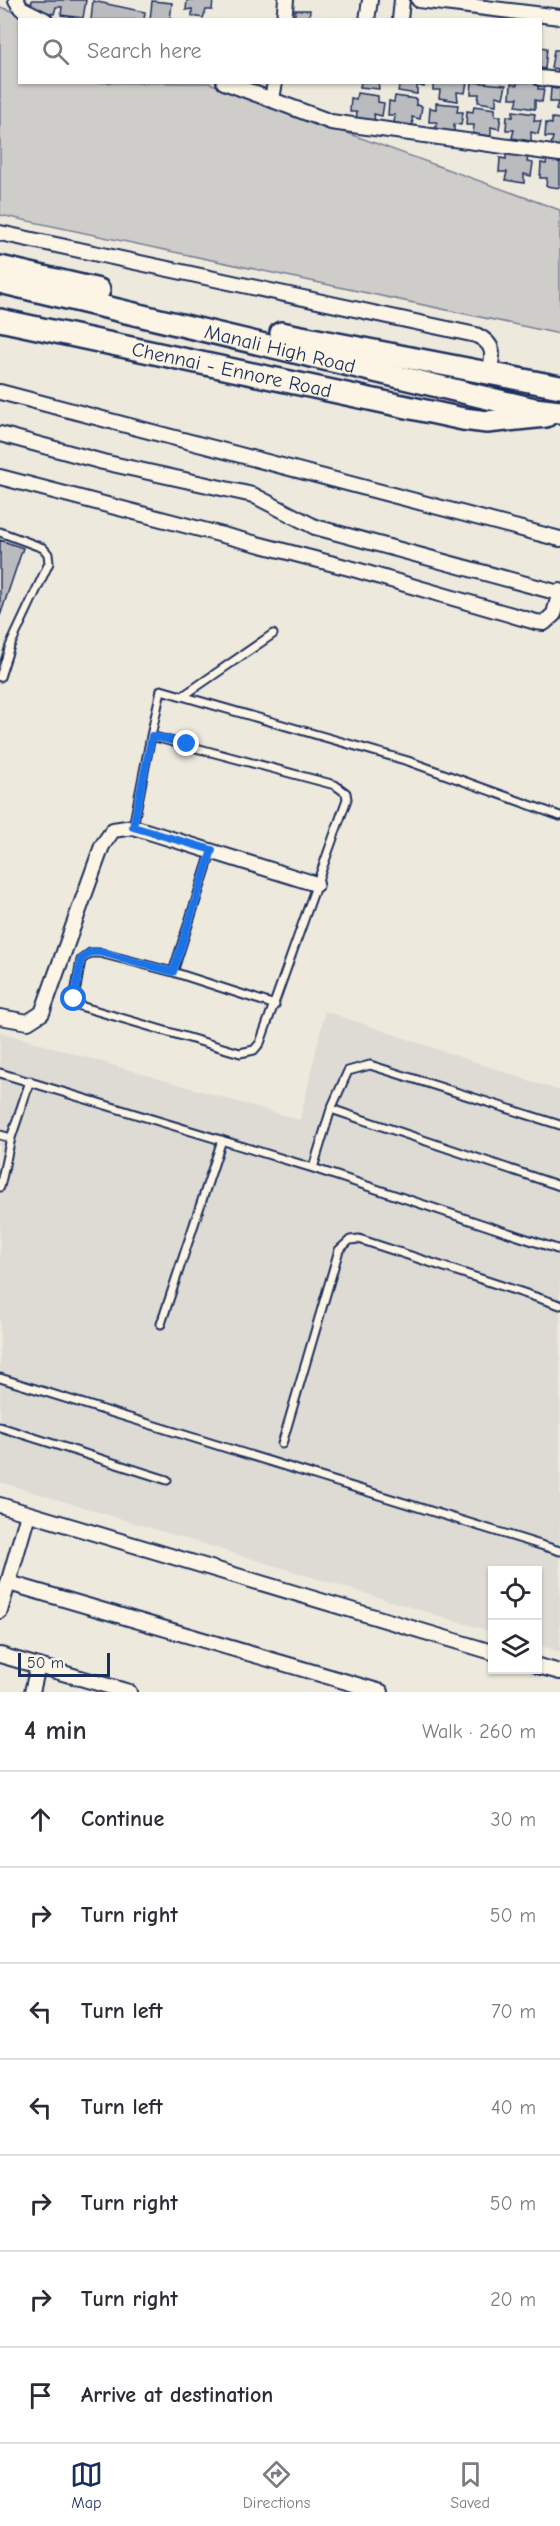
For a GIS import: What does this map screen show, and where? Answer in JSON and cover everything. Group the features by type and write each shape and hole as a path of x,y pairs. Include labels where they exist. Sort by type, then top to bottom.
{"main road":[{"name":"Manali High Road","path":"0,267 290,335 560,387"},
{"name":"Manali High Road","path":"0,282 433,383 534,409 560,412"},
{"name":"Chennai - Ennore Road","path":"0,320 463,419 487,422 538,418 560,412"},
{"path":"494,373 496,398"},
{"path":"424,412 433,383"},
{"path":"463,419 469,393"}],"street":[{"path":"16,0 21,9 41,18"},
{"path":"284,18 286,0"},
{"path":"367,18 370,0"},
{"path":"400,18 402,0"},
{"path":"419,0 560,17"},
{"path":"542,78 560,80"},
{"path":"230,84 330,122 560,154"},
{"path":"272,99 275,84"},
{"path":"0,233 476,334 490,343 493,349 494,373"},
{"path":"0,392 560,538"},
{"path":"0,434 103,462 253,495 315,527 560,592 550,620 544,623 536,622 353,569 0,477"},
{"path":"0,1017 28,1022 42,1013 102,846 113,830 133,827 316,884"},
{"path":"0,1505 488,1651"},
{"path":"0,1611 28,1514"},
{"path":"9,1583 381,1692"},
{"path":"0,1655 101,1688 129,1692"},
{"path":"32,1692 38,1666"},
{"path":"542,1667 560,1672"}],"lane":[{"path":"0,532 43,548 48,554 49,563 10,646 0,677"},
{"path":"183,696 273,634"},
{"path":"133,827 161,690 408,761 560,816"},
{"path":"152,736 342,788 346,793 347,805 316,884 275,1005 260,1043 254,1050 240,1053 80,1006 74,999 81,960 90,952 100,952 173,972 275,1005"},
{"path":"173,972 212,850"},
{"path":"313,1168 330,1109 348,1071 370,1065 560,1125"},
{"path":"0,1073 313,1168 560,1250"},
{"path":"0,1187 11,1138 30,1081"},
{"path":"330,1109 560,1186"},
{"path":"0,1135 11,1138"},
{"path":"161,1324 222,1140"},
{"path":"282,1444 339,1250 350,1240 359,1239 560,1305"},
{"path":"0,1378 560,1551"},
{"path":"0,1427 167,1480"}],"shaded area":[{"path":"0,7 32,18 18,18 18,84 212,84 560,210 560,334 0,215"},
{"path":"325,1011 560,1091 560,1652 542,1646 542,1566 488,1566 488,1631 0,1482 0,1032 300,1120"}],"building":[{"path":"32,0 86,0 83,18 61,15 62,7 56,7 54,14 31,8"},
{"path":"187,0 213,0 212,10 206,10 203,18 192,16 192,9 186,10"},
{"path":"93,1 145,12 144,18 91,18"},
{"path":"152,1 172,3 170,18 150,18"},
{"path":"295,10 310,10 309,18 289,18 290,15 295,16"},
{"path":"542,47 547,48 545,69 542,68"},
{"path":"554,50 560,50 560,76 558,76 558,69 551,68"},
{"path":"557,83 560,83 560,111 556,110 558,102 550,102 551,88 557,89"},
{"path":"361,84 378,84 379,89 360,87"},
{"path":"400,84 425,84 424,87 417,85 417,94 398,91"},
{"path":"433,84 467,84 465,93 457,92 458,101 439,98 440,90 433,90"},
{"path":"472,84 506,85 503,98 496,96 496,105 478,102 479,94 471,94"},
{"path":"511,84 539,84 538,89 544,89 542,102 535,100 535,109 516,106 518,98 510,98"},
{"path":"357,93 378,96 378,102 384,103 382,116 374,114 375,123 356,120 357,112 350,112 351,98 356,99"},
{"path":"395,96 416,99 416,105 422,106 420,119 412,117 413,126 394,123 395,115 388,115 389,101 394,102"},
{"path":"436,103 458,105 457,112 463,112 461,125 454,124 454,133 435,130 437,122 429,122 430,108 436,109"},
{"path":"474,106 495,109 495,116 501,116 499,129 491,127 491,136 473,134 474,125 466,125 467,111 473,112"},
{"path":"513,111 535,114 534,121 541,121 538,134 531,132 531,141 512,138 514,130 506,130 507,116 513,117"},
{"path":"552,118 560,119 560,146 551,145 553,137 545,137 546,123 552,124"},
{"path":"506,153 528,156 527,162 533,163 531,176 524,174 524,183 505,180 507,172 499,172 500,158 506,159"},
{"path":"547,158 560,160 560,188 546,186 547,178 540,178 541,163 546,164"},
{"path":"0,540 23,548 0,616"}],"route":[{"path":"74,999 73,992 81,960 90,952 100,952 173,972 212,850 133,827 152,736 187,744"}]}
